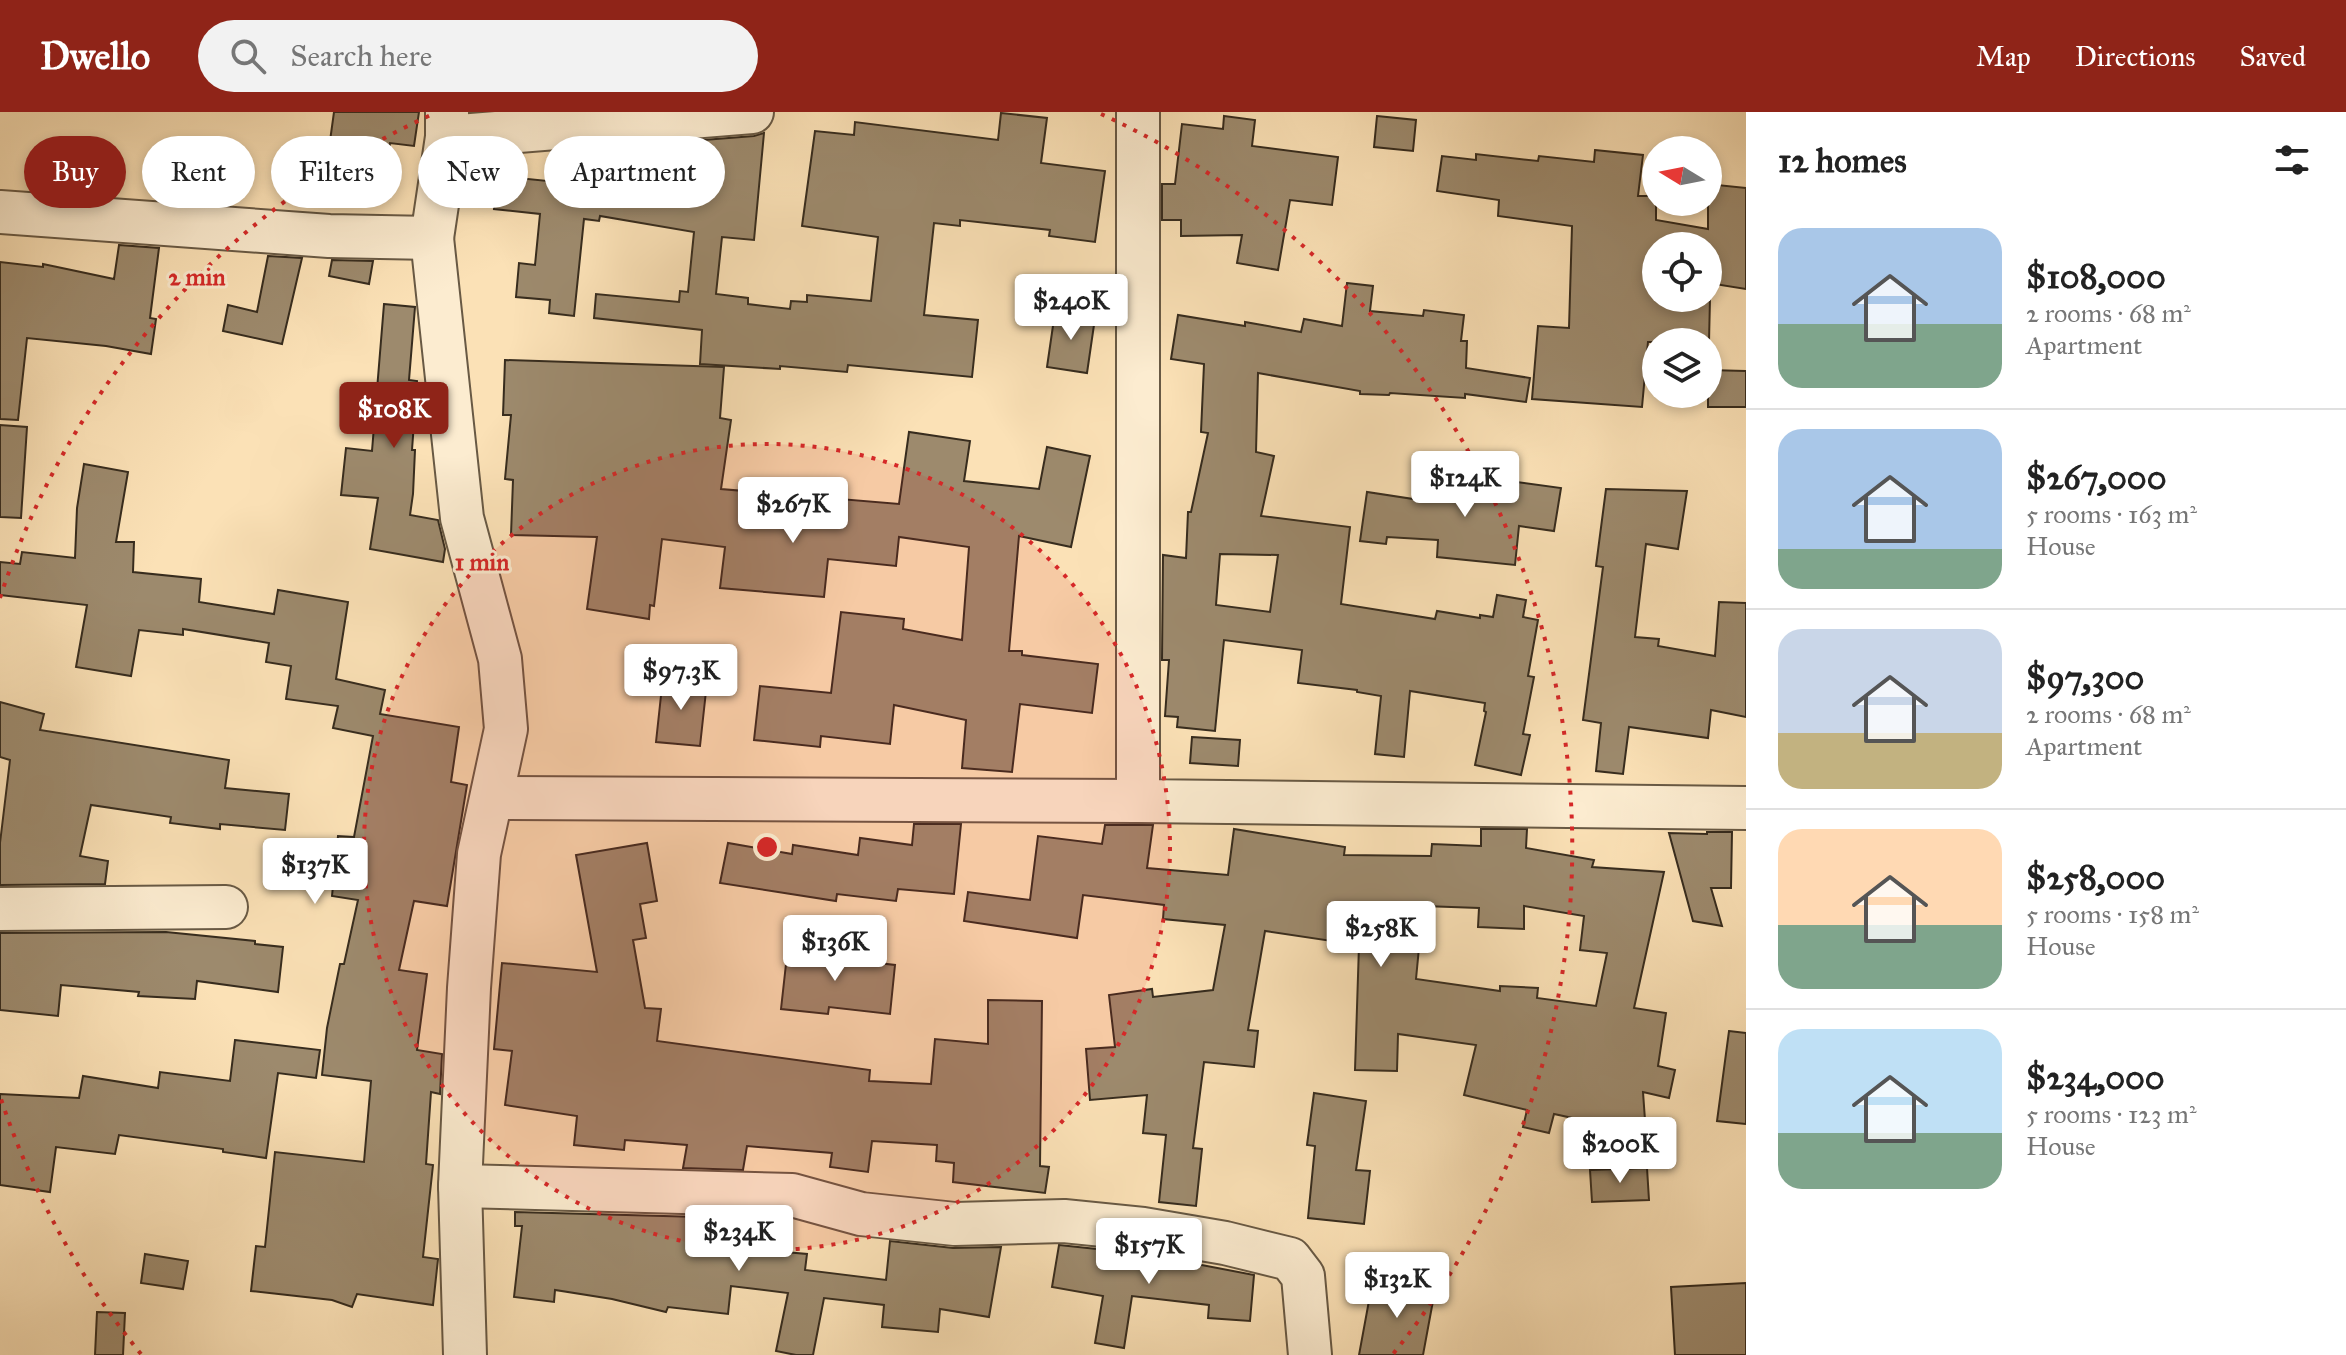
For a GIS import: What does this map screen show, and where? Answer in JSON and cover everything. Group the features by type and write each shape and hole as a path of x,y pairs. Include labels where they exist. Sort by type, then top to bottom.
{"street":[{"path":"465,1355 460,1186 469,988 479,854 506,729 500,659 462,518 432,238 447,125 752,112"},
{"path":"1138,112 1138,801"},
{"path":"0,212 329,236 432,238"},
{"path":"492,798 1746,808"},
{"path":"0,909 226,907"},
{"path":"460,1186 792,1195 861,1214 955,1224 1064,1221 1143,1229 1225,1243 1290,1259 1303,1276 1310,1355"}],"building":[{"path":"334,112 419,112 414,146 402,144 402,136 331,136"},
{"path":"1001,113 1047,118 1041,163 1105,171 1095,242 1049,236 1050,230 960,220 960,226 934,223 924,315 978,320 972,377 848,365 847,372 700,364 702,330 594,318 596,294 679,302 680,291 688,292 694,232 600,216 599,221 584,219 574,316 549,313 550,300 516,297 519,263 535,265 540,214 494,209 528,208 528,179 544,181 544,208 725,208 725,138 764,133 754,240 722,237 716,294 748,298 748,304 790,309 791,301 807,302 807,295 871,301 878,237 802,226 815,131 854,135 855,122 998,140"},
{"path":"1224,116 1255,120 1252,146 1338,157 1332,205 1290,200 1278,270 1237,263 1242,235 1181,236 1181,220 1162,220 1162,184 1175,184 1182,124 1223,129"},
{"path":"1377,116 1416,120 1413,151 1374,147"},
{"path":"1595,150 1642,155 1638,196 1642,196 1642,216 1656,216 1656,220 1708,229 1708,216 1722,216 1722,185 1746,188 1746,289 1722,285 1722,232 1642,232 1642,312 1710,312 1709,328 1642,328 1642,407 1532,399 1538,326 1569,328 1572,226 1498,216 1499,200 1437,191 1442,156 1476,160 1476,154 1538,161 1539,156 1594,162"},
{"path":"119,245 159,248 150,318 156,319 151,354 27,338 18,420 0,419 0,262 43,267 43,264 114,279"},
{"path":"268,256 302,258 282,344 223,331 228,305 257,312"},
{"path":"332,260 373,261 369,284 329,276"},
{"path":"1347,283 1373,286 1370,311 1423,316 1424,310 1464,315 1461,341 1467,341 1466,368 1530,378 1526,402 1465,394 1465,398 1360,394 1360,391 1258,373 1256,452 1274,456 1261,516 1350,527 1341,604 1435,619 1437,611 1493,617 1497,595 1526,600 1523,617 1538,620 1528,676 1534,677 1523,734 1530,735 1521,775 1475,765 1486,712 1485,703 1410,691 1404,757 1375,754 1381,696 1298,683 1302,650 1224,640 1215,731 1177,727 1178,717 1165,716 1169,660 1162,660 1163,555 1186,558 1188,512 1191,512 1208,433 1201,432 1204,364 1171,359 1178,315 1301,332 1304,319 1342,326","holes":["1220,554 1278,555 1270,612 1216,605"]},
{"path":"384,304 415,307 409,380 417,381 410,515 438,520 445,549 443,562 370,549 378,498 341,495 346,448 372,451"},
{"path":"1055,312 1095,318 1087,373 1047,367"},
{"path":"505,360 724,367 720,418 731,420 721,489 899,504 909,432 970,441 964,481 1039,489 1047,447 1090,456 1071,547 1019,536 1009,651 1098,664 1092,713 1020,704 1012,772 962,768 966,720 894,705 890,744 821,736 820,747 754,740 760,686 831,693 841,612 904,619 903,629 962,640 969,547 899,537 896,566 828,559 824,597 720,588 725,547 662,539 654,606 650,605 649,619 587,609 597,537 511,535 513,480 505,479 511,415 503,415"},
{"path":"1722,370 1746,371 1746,407 1722,407"},
{"path":"0,425 27,427 21,518 0,517"},
{"path":"84,464 128,472 116,542 134,542 133,572 201,579 199,602 274,614 278,590 348,602 336,679 385,690 380,714 459,727 451,782 467,785 447,906 414,901 399,970 427,974 417,1050 442,1054 440,1094 431,1092 426,1164 433,1165 423,1257 438,1259 433,1305 357,1294 352,1307 332,1300 251,1291 256,1246 265,1247 275,1152 364,1162 371,1081 322,1075 327,1028 340,964 344,964 358,900 332,896 338,836 354,837 373,736 333,728 338,706 286,699 291,666 266,662 269,643 183,629 183,635 139,630 131,676 76,667 87,605 0,595 0,562 20,564 22,552 75,558 77,508"},
{"path":"1479,477 1561,488 1554,531 1519,526 1515,565 1437,557 1438,540 1387,537 1386,544 1360,541 1367,492 1420,500 1421,491 1474,495"},
{"path":"1606,489 1687,491 1678,549 1646,544 1635,637 1659,639 1658,646 1715,656 1719,602 1746,603 1746,717 1711,710 1708,738 1629,727 1623,774 1596,771 1601,723 1583,720 1603,567 1596,566"},
{"path":"663,677 707,682 700,746 656,742"},
{"path":"0,702 44,714 40,730 229,760 225,788 289,794 285,830 220,824 220,829 170,823 171,817 91,805 80,856 108,861 105,884 0,885 0,843 10,760 0,757"},
{"path":"1192,737 1240,740 1238,766 1190,763"},
{"path":"914,824 961,824 954,894 898,889 896,901 837,894 836,901 720,883 728,843 792,854 793,845 858,855 860,838 912,845"},
{"path":"1105,825 1153,825 1147,868 1228,875 1234,829 1345,847 1344,855 1431,856 1432,844 1481,846 1481,829 1527,829 1526,848 1594,860 1592,867 1664,872 1634,1008 1666,1013 1658,1066 1675,1070 1669,1098 1643,1092 1646,1134 1554,1114 1549,1133 1523,1127 1527,1110 1464,1095 1476,1045 1398,1034 1397,1071 1355,1070 1359,945 1265,931 1248,1030 1258,1031 1254,1067 1204,1062 1193,1148 1202,1149 1196,1206 1159,1202 1166,1135 1143,1133 1147,1095 1090,1100 1086,1049 1115,1047 1109,995 1152,989 1153,997 1213,990 1225,925 1163,919 1164,905 1083,895 1077,938 964,921 968,892 1030,900 1038,836 1102,844","holes":["1423,906 1479,908 1478,927 1524,929 1524,906 1584,916 1580,950 1607,953 1596,1006 1537,998 1538,988 1500,986 1500,991 1416,979"]},
{"path":"1732,832 1731,888 1711,888 1722,926 1693,921 1669,833"},
{"path":"647,843 657,901 640,904 646,938 633,940 645,1008 661,1009 657,1041 870,1070 869,1081 931,1084 935,1039 988,1044 988,1000 1042,1001 1040,1166 1049,1167 1045,1193 953,1182 954,1163 936,1161 937,1145 872,1141 868,1172 830,1167 832,1153 747,1146 743,1170 683,1168 687,1145 625,1140 624,1150 574,1145 577,1116 505,1105 512,1051 494,1049 502,963 597,972 576,855"},
{"path":"166,932 283,947 278,992 197,981 195,999 138,996 139,992 61,985 58,1016 0,1010 0,933"},
{"path":"788,946 835,951 834,958 895,965 890,1014 829,1007 828,1014 781,1009"},
{"path":"1729,1031 1746,1033 1746,1124 1717,1121"},
{"path":"235,1040 320,1050 316,1078 278,1073 266,1158 119,1135 115,1154 56,1147 50,1192 0,1185 0,1094 79,1098 83,1076 158,1088 160,1072 230,1081"},
{"path":"1314,1093 1366,1101 1356,1170 1370,1171 1364,1224 1308,1218 1315,1146 1307,1145"},
{"path":"1647,1168 1649,1200 1592,1202 1590,1170"},
{"path":"515,1212 700,1217 694,1244 807,1254 805,1270 886,1280 890,1241 953,1248 1001,1247 989,1317 940,1309 938,1332 882,1327 884,1305 824,1298 813,1355 796,1355 776,1351 788,1293 731,1286 728,1314 668,1307 666,1312 555,1290 554,1302 514,1297 522,1226 515,1226"},
{"path":"1059,1245 1144,1254 1254,1275 1250,1321 1208,1318 1209,1305 1132,1296 1124,1348 1095,1343 1103,1296 1052,1287"},
{"path":"145,1254 188,1261 183,1289 141,1283"},
{"path":"1373,1279 1435,1290 1423,1355 1359,1355"},
{"path":"1746,1283 1746,1355 1675,1355 1671,1287"},
{"path":"97,1312 125,1313 123,1355 95,1355"}]}
